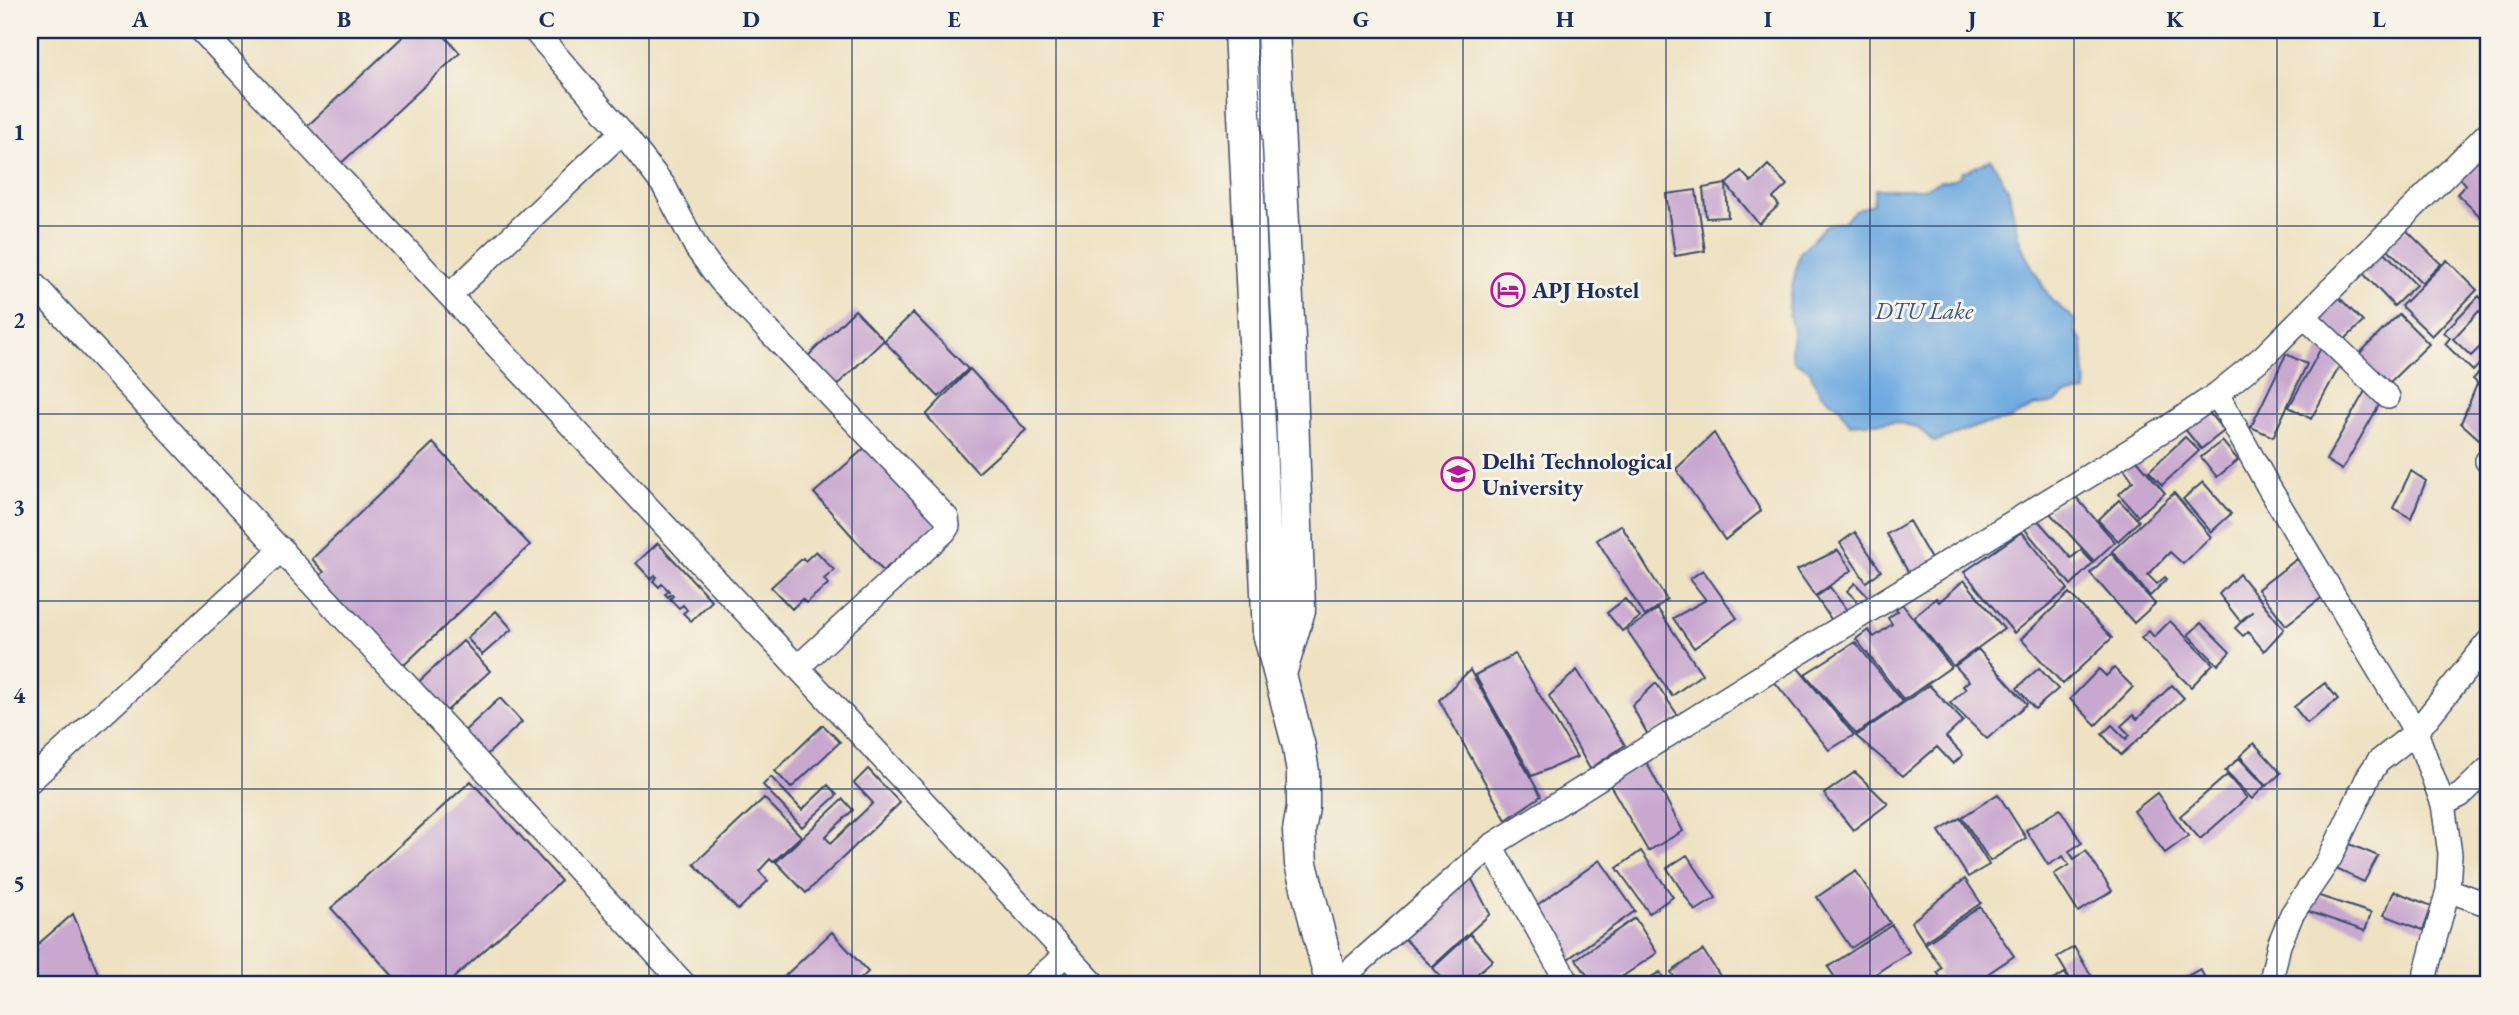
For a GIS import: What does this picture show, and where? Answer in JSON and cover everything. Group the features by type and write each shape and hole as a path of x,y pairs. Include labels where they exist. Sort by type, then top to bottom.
{"street":[{"path":"201,30 1095,985"},
{"path":"534,30 622,132 664,186 697,249 720,280 947,518 948,526 944,532 798,667"},
{"path":"1240,30 1269,632 1303,773 1303,807 1299,831 1301,864 1333,985 1491,846 2170,426 2217,394 2264,356 2489,132"},
{"path":"1272,30 1290,358 1299,610 1280,676"},
{"path":"450,295 622,132"},
{"path":"30,280 685,985"},
{"path":"2304,317 2388,397"},
{"path":"2217,394 2268,486 2417,732 2443,804 2450,855 2448,890 2425,985"},
{"path":"30,781 282,549"},
{"path":"2270,985 2279,945 2292,914 2330,858 2369,775 2378,762 2417,732 2489,640"},
{"path":"2443,804 2461,795 2489,768"},
{"path":"1491,846 1569,985"},
{"path":"2448,890 2489,905"},
{"path":"1032,985 1066,954"}],"water":[{"name":"DTU Lake","path":"1991,159 2008,189 2018,236 2027,258 2051,300 2074,319 2075,332 2083,342 2086,392 2063,395 2055,403 2035,406 2009,420 1981,425 1934,442 1917,427 1893,422 1850,424 1839,407 1820,393 1809,370 1794,361 1791,349 1793,333 1788,308 1799,254 1826,225 1843,222 1854,211 1873,204 1875,189 1922,189 1959,177 1962,171"}],"building":[{"path":"410,30 439,30 460,53 337,167 303,130"},
{"path":"2476,153 2489,166 2489,225 2457,194 2466,184 2455,174"},
{"path":"1768,165 1787,185 1773,198 1779,205 1759,224 1726,184 1741,171 1751,182"},
{"path":"1726,184 1728,217 1706,218 1703,188"},
{"path":"1696,190 1705,251 1675,256 1666,194"},
{"path":"2401,225 2441,264 2422,283 2383,244"},
{"path":"2380,247 2416,285 2394,306 2358,268"},
{"path":"2447,260 2477,290 2432,336 2401,306"},
{"path":"2335,293 2363,322 2340,344 2312,316"},
{"path":"2479,296 2489,307 2489,321 2479,311 2453,339 2471,356 2489,338 2489,354 2473,371 2445,344 2450,338 2444,332"},
{"path":"855,310 884,340 836,386 808,356"},
{"path":"913,313 968,369 939,397 884,341"},
{"path":"2399,314 2429,344 2385,387 2356,357"},
{"path":"2321,348 2343,360 2311,419 2289,407"},
{"path":"2286,354 2307,364 2273,437 2251,427"},
{"path":"2489,363 2489,394 2473,379"},
{"path":"970,369 1026,430 978,473 926,415"},
{"path":"2477,384 2489,396 2489,430 2480,440 2461,423"},
{"path":"2365,391 2382,400 2342,470 2326,460"},
{"path":"2206,409 2224,431 2201,449 2184,428"},
{"path":"1714,433 1761,511 1725,540 1676,469"},
{"path":"2185,437 2199,451 2162,485 2149,471"},
{"path":"2222,441 2238,460 2217,477 2201,457"},
{"path":"433,443 530,545 402,667 314,582 324,572 312,559"},
{"path":"868,445 937,524 883,571 814,493"},
{"path":"2132,454 2165,493 2138,516 2119,494 2133,481 2120,463"},
{"path":"2411,471 2426,481 2411,518 2393,508"},
{"path":"2203,482 2231,514 2211,532 2183,499"},
{"path":"2174,493 2211,537 2183,564 2170,552 2148,575 2157,584 2165,577 2167,579 2150,596 2112,551"},
{"path":"2076,497 2115,542 2094,561 2047,510"},
{"path":"2119,500 2139,521 2118,541 2098,520"},
{"path":"2035,517 2071,558 2081,550 2093,563 2071,585 2023,527"},
{"path":"1909,521 1935,566 1912,579 1887,534"},
{"path":"1621,525 1667,600 1645,616 1597,540"},
{"path":"1855,532 1881,571 1866,582 1840,543"},
{"path":"2022,532 2068,589 2014,633 1964,572"},
{"path":"658,543 712,601 691,621 683,613 687,610 683,605 679,608 670,599 673,596 671,594 668,597 665,594 669,591 662,584 659,587 653,581 657,577 655,575 651,579 636,563"},
{"path":"1838,550 1852,570 1815,596 1797,570"},
{"path":"816,551 834,570 824,579 828,584 806,603 802,599 792,609 771,587 803,558 805,561"},
{"path":"2111,553 2155,604 2134,623 2090,573"},
{"path":"2297,559 2325,595 2286,625 2258,589"},
{"path":"1703,570 1737,618 1694,648 1673,618 1706,600 1690,579"},
{"path":"2239,574 2284,629 2264,651 2248,632 2243,636 2235,628 2253,611 2240,621 2219,594"},
{"path":"1964,580 2004,629 1953,666 1914,617 1936,598 1939,602"},
{"path":"1855,583 1871,600 1863,607 1847,591"},
{"path":"1830,587 1851,616 1835,625 1816,597"},
{"path":"2069,593 2112,638 2063,684 2021,639"},
{"path":"1625,599 1640,617 1622,631 1607,613"},
{"path":"1902,604 1951,667 1904,700 1856,639 1868,630 1874,637 1892,624 1888,618 1898,611 1895,609"},
{"path":"1658,609 1702,674 1672,696 1627,630"},
{"path":"496,611 512,629 482,655 467,638"},
{"path":"2170,621 2213,664 2191,687 2141,638 2149,631 2154,637"},
{"path":"2201,623 2230,652 2218,665 2188,635"},
{"path":"463,641 490,671 439,718 412,688"},
{"path":"1855,642 1903,702 1856,734 1805,674"},
{"path":"1978,649 2027,704 1987,739 1950,703 1966,689 1963,686 1969,681 1955,666"},
{"path":"1515,654 1577,757 1532,776 1475,675"},
{"path":"1797,667 1854,735 1829,750 1774,681"},
{"path":"2039,668 2058,689 2035,709 2017,688"},
{"path":"2114,668 2133,687 2096,725 2070,699 2099,669 2106,676"},
{"path":"1470,670 1541,796 1506,820 1439,700"},
{"path":"1577,670 1625,745 1590,769 1549,696"},
{"path":"1656,683 1679,717 1648,735 1632,706"},
{"path":"2325,683 2338,699 2307,723 2294,707"},
{"path":"1929,685 1963,721 1946,737 1963,755 1953,764 1937,747 1903,776 1856,736"},
{"path":"2172,685 2184,698 2121,755 2102,734 2112,725 2126,739 2130,735 2121,726 2133,715 2137,719"},
{"path":"500,698 522,722 481,760 459,736"},
{"path":"823,725 840,742 791,788 775,771"},
{"path":"2254,743 2281,773 2267,786 2240,756"},
{"path":"1643,756 1683,831 1648,851 1606,778 1621,777 1636,769 1632,763"},
{"path":"2239,758 2265,786 2252,799 2225,771"},
{"path":"868,769 900,803 806,893 776,862 843,799 853,810 825,837 831,843 873,803 854,783"},
{"path":"1855,772 1888,804 1853,830 1824,794"},
{"path":"2227,775 2247,798 2200,839 2180,816"},
{"path":"771,777 802,810 828,785 837,795 802,827 763,785"},
{"path":"471,781 561,881 446,985 401,985 331,908"},
{"path":"2157,793 2188,836 2165,853 2134,811"},
{"path":"1998,794 2026,838 1990,861 1962,817"},
{"path":"764,798 801,836 773,862 770,859 759,871 768,881 738,910 694,864"},
{"path":"2060,809 2082,843 2069,851 2074,859 2086,851 2112,891 2078,912 2054,874 2069,865 2063,856 2048,865 2026,830"},
{"path":"1960,818 1989,865 1968,877 1939,831"},
{"path":"2347,843 2378,856 2364,882 2334,868"},
{"path":"1641,851 1673,897 1649,913 1617,868"},
{"path":"1687,855 1716,898 1695,911 1667,868"},
{"path":"1600,860 1635,911 1565,961 1533,908"},
{"path":"1856,871 1890,923 1851,948 1817,897"},
{"path":"1468,872 1490,914 1432,967 1401,935"},
{"path":"1965,879 1981,903 1924,942 1911,922"},
{"path":"2394,891 2432,906 2423,930 2384,915"},
{"path":"2310,893 2371,913 2365,931 2304,910"},
{"path":"1980,907 2014,956 1971,985 1952,985 1949,982 1945,984 1937,972 1942,968 1925,944"},
{"path":"73,914 103,985 30,985 30,951"},
{"path":"1635,918 1657,953 1610,985 1594,985 1576,959"},
{"path":"1892,925 1909,952 1858,985 1840,985 1828,967"},
{"path":"832,932 868,972 854,985 775,985"},
{"path":"1470,934 1493,960 1464,985 1448,985 1433,968"},
{"path":"2074,947 2097,985 2074,985 2057,957"},
{"path":"1703,950 1726,985 1679,985 1671,972"},
{"path":"2200,969 2209,985 2171,985"},
{"path":"1660,972 1667,985 1637,985"},
{"path":"1058,973 1069,985 1044,985"},
{"path":"2065,973 2072,985 2045,985"}],"place":[{"name":"APJ Hostel","path":"1508,290"},
{"name":"Delhi Technological University","path":"1458,474"}]}
